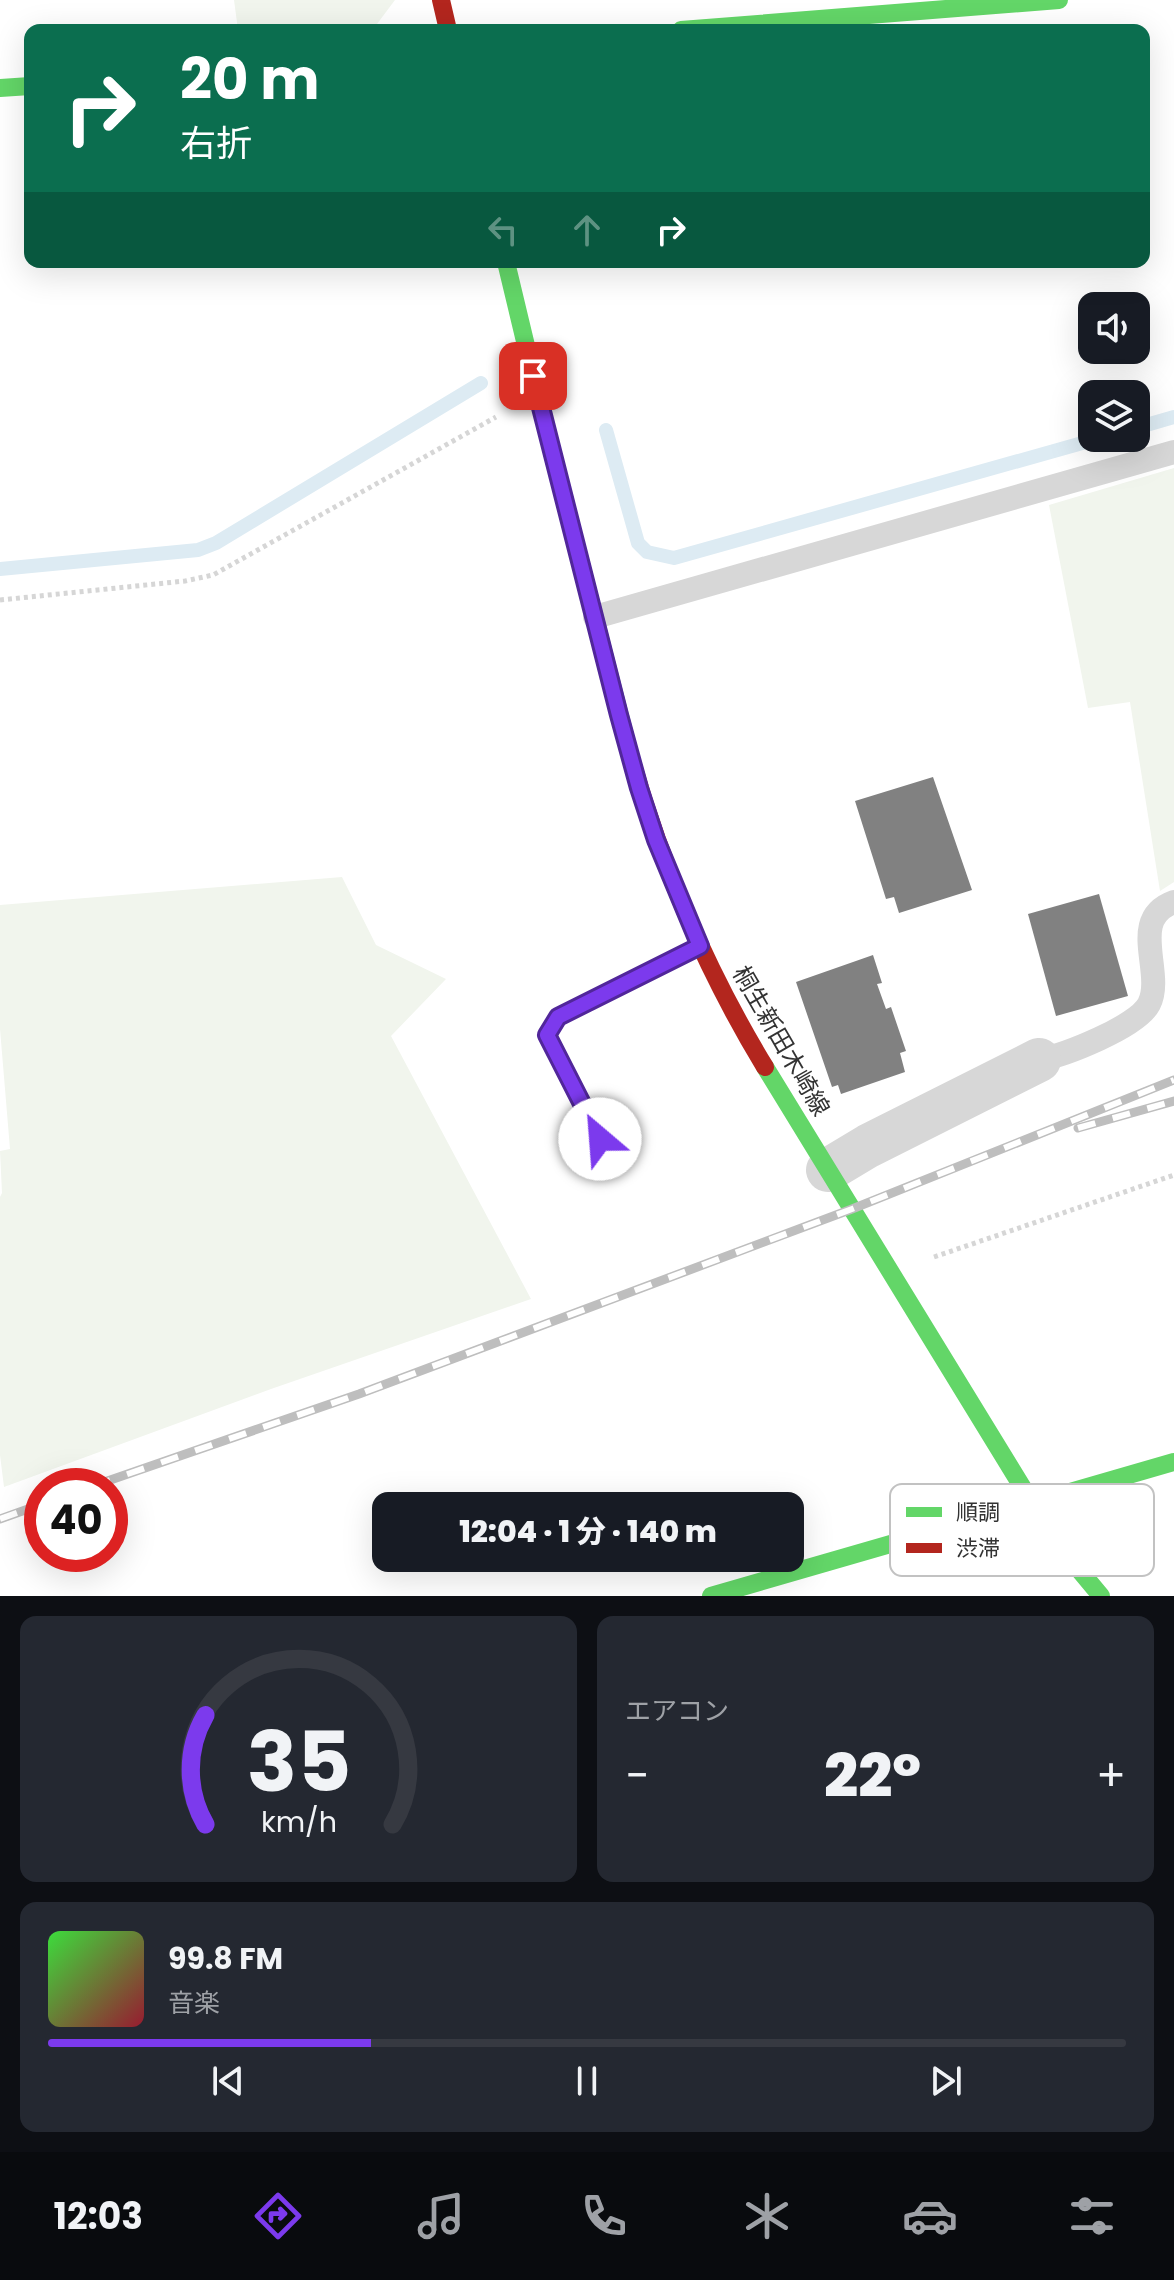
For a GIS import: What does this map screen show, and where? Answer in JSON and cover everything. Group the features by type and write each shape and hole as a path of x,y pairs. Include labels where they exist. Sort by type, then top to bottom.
{"main road":[{"path":"441,0 447,24"},
{"path":"757,24 1059,0"},
{"path":"0,88 24,86"},
{"name":"桐生新田木崎線","path":"507,268 639,788 656,840 700,946 761,1060 1020,1484"},
{"path":"600,1139 547,1035 558,1017 700,946"},
{"path":"1100,1484 1174,1462"},
{"path":"711,1596 890,1545"},
{"name":"桐生新田木崎線","path":"1084,1576 1101,1596"}],"street":[{"path":"828,1170 868,1146 1039,1060"}],"lane":[{"path":"595,617 1174,452"},
{"path":"1039,1060 1061,1056 1101,1038 1142,1014 1150,1002 1153,985 1149,936 1153,918 1174,902"}],"path":[{"path":"0,600 185,581 213,575 497,417 540,404"},
{"path":"927,1259 1174,1175"}],"shaded area":[{"path":"234,0 395,0 377,24 237,24"},
{"path":"1174,468 1174,882 1160,891 1130,702 1088,708 1049,505"},
{"path":"342,877 376,945 446,979 391,1036 531,1299 56,1468 24,1468 24,1480 4,1487 0,1455 0,1151 10,1149 0,1029 0,905"}],"building":[{"path":"933,777 972,890 899,913 894,897 886,899 855,801"},
{"path":"1099,894 1128,996 1056,1016 1028,914"},
{"path":"873,955 882,983 877,984 886,1009 891,1007 906,1051 900,1053 905,1072 841,1094 838,1085 832,1087 796,982"}],"waterway":[{"path":"0,569 198,550 216,543 481,383"},
{"path":"1150,424 1174,417"},
{"path":"606,430 638,543 647,552 674,558 1078,444"}],"railway":[{"path":"128,1474 359,1394 852,1209 1174,1080"},
{"path":"1078,1128 1174,1101"},
{"path":"0,1519 24,1510"}],"traffic: fast":[{"path":"757,24 1059,0"},
{"path":"0,88 24,86"},
{"path":"507,268 629,751"},
{"path":"600,1139 547,1035 558,1017 700,946"},
{"path":"765,1067 1020,1484"},
{"path":"1098,1484 1174,1462"},
{"path":"711,1596 890,1544"},
{"path":"1084,1576 1101,1596"}],"traffic: jam":[{"path":"441,0 447,24"},
{"path":"629,751 655,833 686,914 723,992 765,1067"}],"route":[{"path":"533,376 639,788 656,840 700,946 558,1017 547,1035 600,1139"}]}
